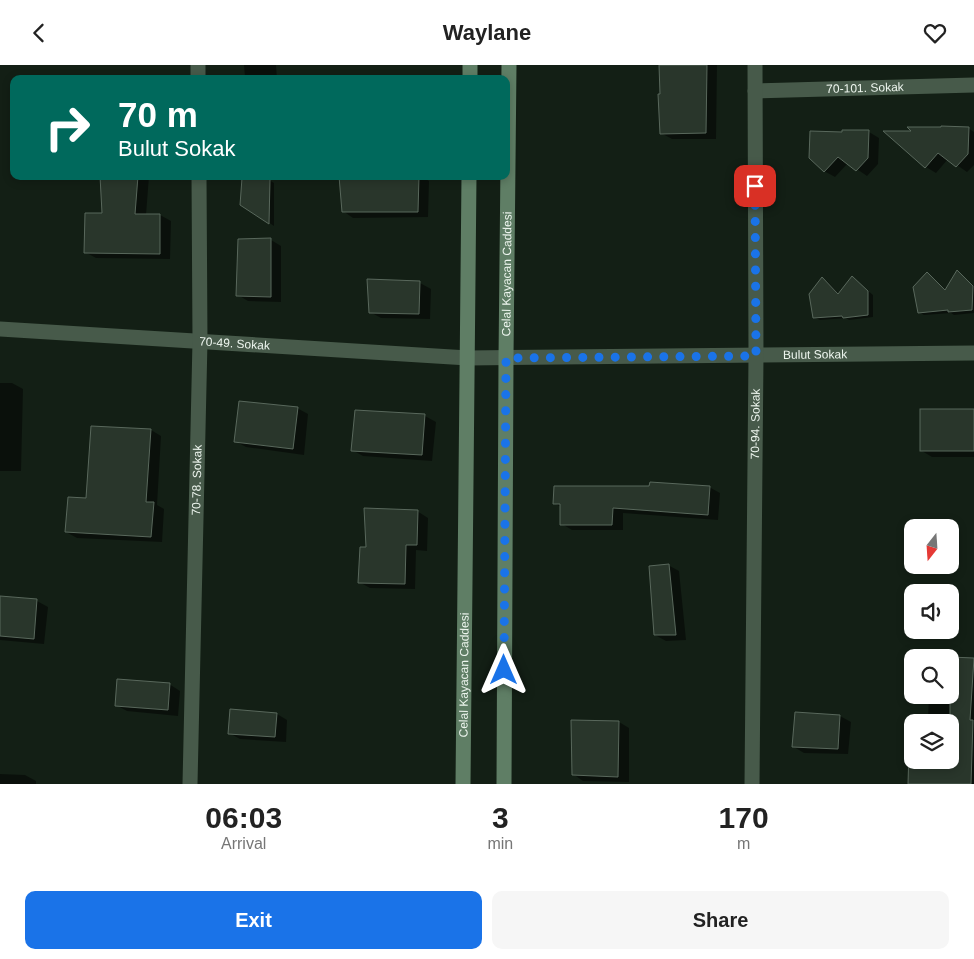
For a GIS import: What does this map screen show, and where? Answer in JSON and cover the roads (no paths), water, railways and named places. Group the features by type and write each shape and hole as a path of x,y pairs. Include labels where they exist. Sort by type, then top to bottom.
{"street":[{"name":"70-94. Sokak","path":"752,784 756,356 755,65"},
{"name":"70-101. Sokak","path":"755,91 974,85"},
{"name":"70-78. Sokak","path":"190,784 200,341 199,180"},
{"name":"Celal Kayacan Caddesi","path":"463,784 469,180"},
{"name":"Celal Kayacan Caddesi","path":"504,784 508,180"},
{"name":"70-49. Sokak","path":"0,329 468,358 506,358"},
{"name":"Bulut Sokak","path":"506,358 974,353"}]}
